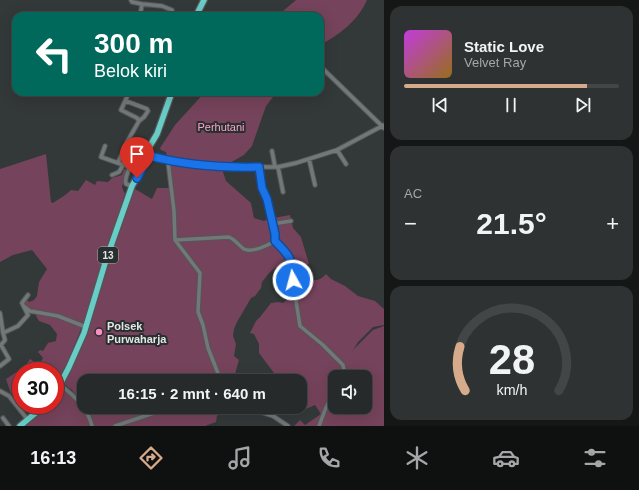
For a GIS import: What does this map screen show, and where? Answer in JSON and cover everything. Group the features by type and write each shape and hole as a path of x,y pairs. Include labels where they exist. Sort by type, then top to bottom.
{"highway":[{"path":"198,12 204,0"},
{"name":"13","path":"64,376 86,327 106,260 132,186 146,160 148,149 157,134 171,96"},
{"path":"20,426 35,414"}],"street":[{"path":"131,0 132,2 162,6 172,10"},
{"path":"141,12 142,4"},
{"path":"146,155 168,161 219,167 276,167 296,163 337,150 383,127 324,70"},
{"path":"127,96 121,110 137,118 139,121"},
{"path":"118,163 127,142 139,121 148,111 147,109 126,101"},
{"path":"105,146 101,155 102,158 124,165 129,169 126,177 126,184 132,186"},
{"path":"112,175 119,172 131,155 135,146 148,149"},
{"path":"337,150 346,164"},
{"path":"272,151 282,192"},
{"path":"309,159 315,186"},
{"path":"168,161 174,211 175,240 200,273 198,312 203,325 208,348 218,374"},
{"path":"259,167 262,188 267,199 275,234 275,241 291,259 293,280 298,289 296,301 298,323 343,365 344,370"},
{"path":"272,224 291,221"},
{"path":"175,240 229,237 234,239 243,248 249,250 275,241"},
{"path":"22,303 28,295"},
{"path":"22,303 30,310 58,316 86,327"},
{"path":"4,333 18,326 28,315 22,303"},
{"path":"0,313 5,340 1,345 9,359 0,366"},
{"path":"64,388 69,391 87,413 92,426"},
{"path":"0,391 9,396 28,420"},
{"path":"319,426 328,404"},
{"path":"114,426 150,414"},
{"path":"268,414 274,416 288,426"},
{"path":"3,418 9,426"}],"green space":[{"path":"296,0 367,0 359,14 347,27 324,43 324,12 282,12"},
{"name":"Perhutani","path":"201,96 274,96 266,106 252,146 244,155 228,164 172,159 167,157 166,152 160,148 175,125"},
{"path":"46,154 51,202 53,203 71,190 78,191 86,180 95,185 97,181 108,182 112,178 122,175 124,169 127,170 122,187 125,194 84,321 64,371 64,362 41,362 43,358 38,352 40,350 43,351 48,343 56,341 57,334 50,325 39,321 36,316 38,311 29,308 23,303 26,299 29,302 34,300 37,296 39,282 47,269 32,250 13,255 0,262 0,169"},
{"path":"170,163 222,169 226,181 251,203 254,218 264,221 290,215 293,228 301,237 309,264 302,267 304,271 295,275 292,274 287,264 275,268 262,282 261,288 255,296 251,298 234,329 233,336 236,344 234,356 239,360 235,374 77,374 77,396 64,384 75,360 93,312 135,189 152,199 157,188 173,188"},
{"path":"326,274 331,279 345,286 358,296 375,301 384,309 384,325 373,327 358,342 349,357 354,349 373,330 384,326 384,426 294,426 300,420 305,425 321,414 315,405 307,408 307,374 275,374 259,353 259,344 254,334 250,333 256,321 271,303 283,303 292,296 294,290 287,289 292,277 297,288 301,286 300,280 311,276 314,280 321,278"},
{"path":"12,375 11,394 6,379"},
{"path":"64,389 77,402 77,414 85,414 91,426 25,426 39,414 64,414"},
{"path":"90,414 219,414 216,422 205,426 117,426 116,424 112,426 94,426"}],"place":[{"name":"Polsek Purwaharja","path":"99,332"}],"route":[{"path":"137,178 146,160 146,155 168,161 215,167 259,167 262,188 267,199 275,234 275,241 290,256 293,269 293,280"}]}
